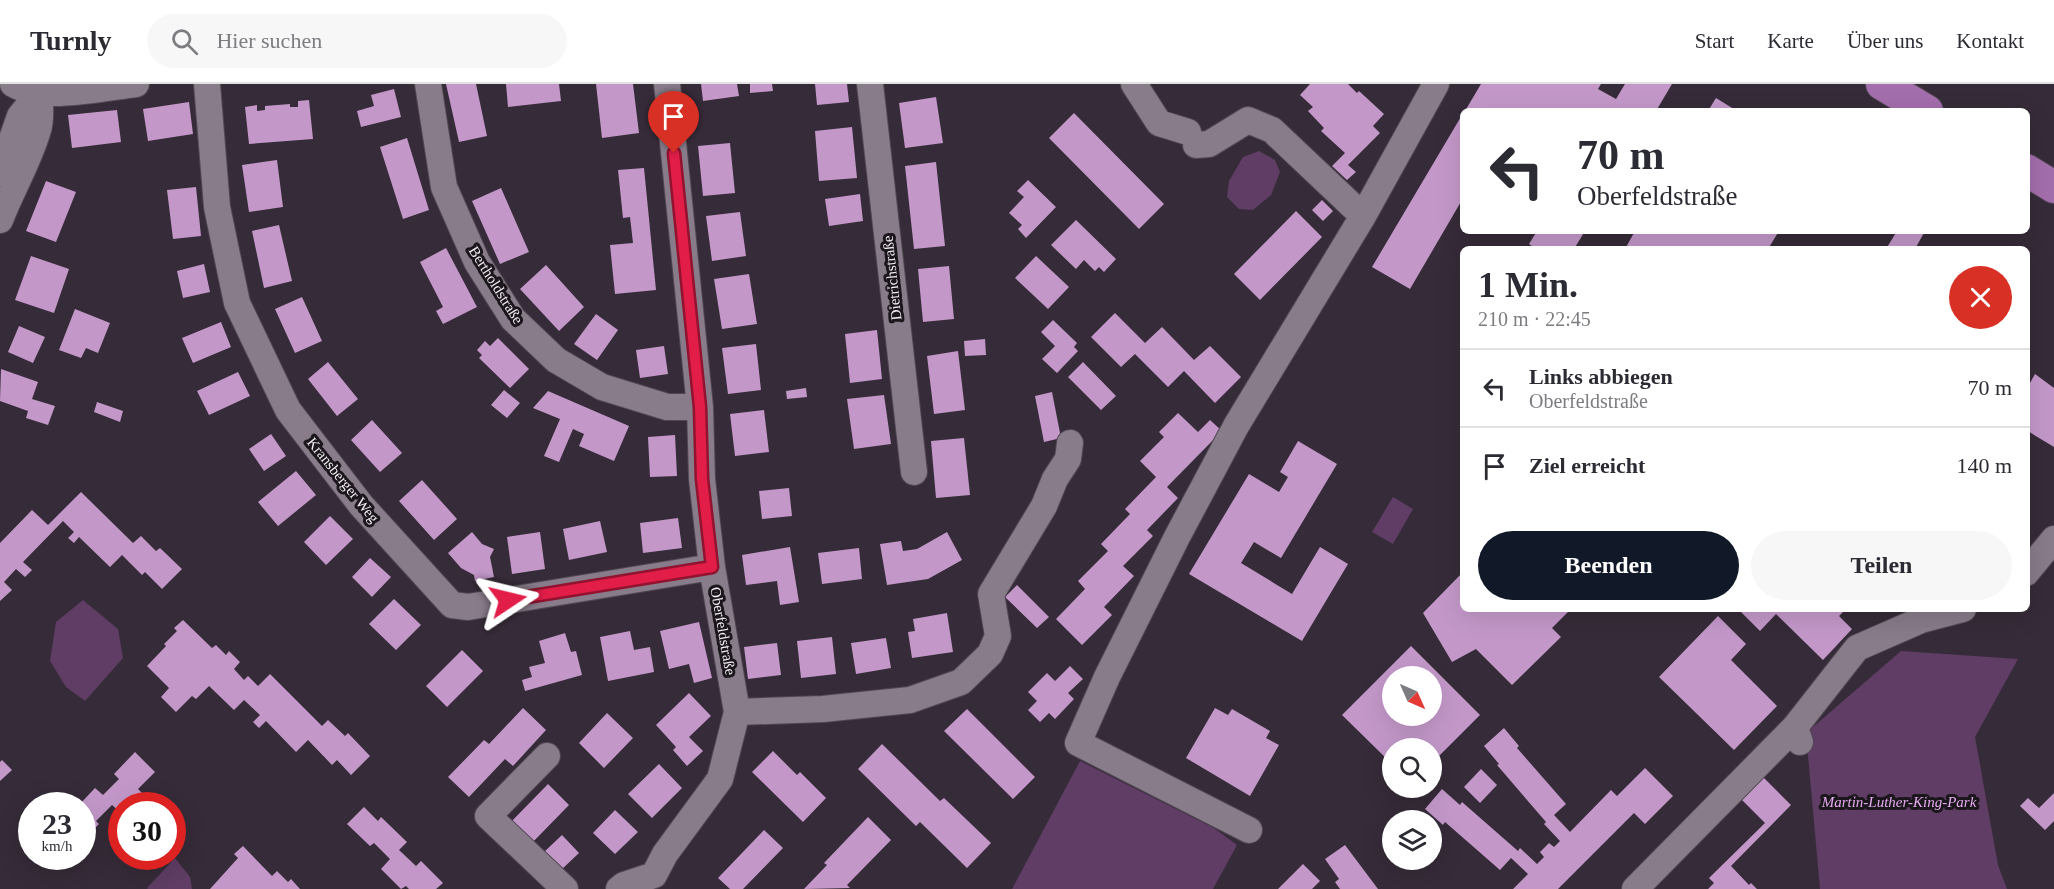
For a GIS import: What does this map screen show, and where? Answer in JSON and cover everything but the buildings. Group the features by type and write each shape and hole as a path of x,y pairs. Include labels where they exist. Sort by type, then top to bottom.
{"main road":[{"path":"1882,84 1922,108"},
{"path":"2030,172 2054,187"}],"street":[{"path":"13,84 70,92 136,84"},
{"name":"Kransberger Weg","path":"207,84 217,207 237,303 288,410 361,505 452,605 468,607 712,567"},
{"name":"Bertholdstraße","path":"428,84 444,187 477,262 513,319 556,360 602,387 667,407 700,407"},
{"name":"Oberfeldstraße","path":"619,889 624,885 654,875 665,854 720,779 737,712 712,567 702,479 700,407 668,84"},
{"name":"Dietrichstraße","path":"870,84 914,472"},
{"path":"1134,84 1159,123 1192,139 1209,144 1248,120 1272,130 1363,216"},
{"path":"1249,830 1078,743 1107,677 1236,426 1363,216 1436,84"},
{"path":"0,173 20,116 41,88"},
{"path":"0,220 26,165 39,127 41,88"},
{"path":"737,712 823,709 910,700 961,682 990,654 998,636 991,594 1044,506 1055,479 1068,459 1070,443"},
{"path":"2030,568 2054,538"},
{"path":"1635,889 1798,735 1857,648 1921,620 1952,612"},
{"path":"547,756 488,816 565,889"}],"green space":[{"path":"1259,151 1275,160 1280,172 1271,195 1253,210 1239,209 1227,197 1229,181 1243,157"},
{"path":"1393,497 1413,509 1393,544 1372,532"},
{"path":"83,600 118,629 123,658 85,701 66,687 50,661 56,622"},
{"name":"Martin-Luther-King-Park","path":"1901,651 2018,659 1975,737 1998,865 2007,889 1820,889 1806,733"},
{"path":"1080,761 1214,828 1237,845 1213,889 1012,889"},
{"path":"164,870 184,870 190,877 192,889 148,889"}],"route":[{"path":"508,600 712,567 702,479 700,407 674,153"}]}
